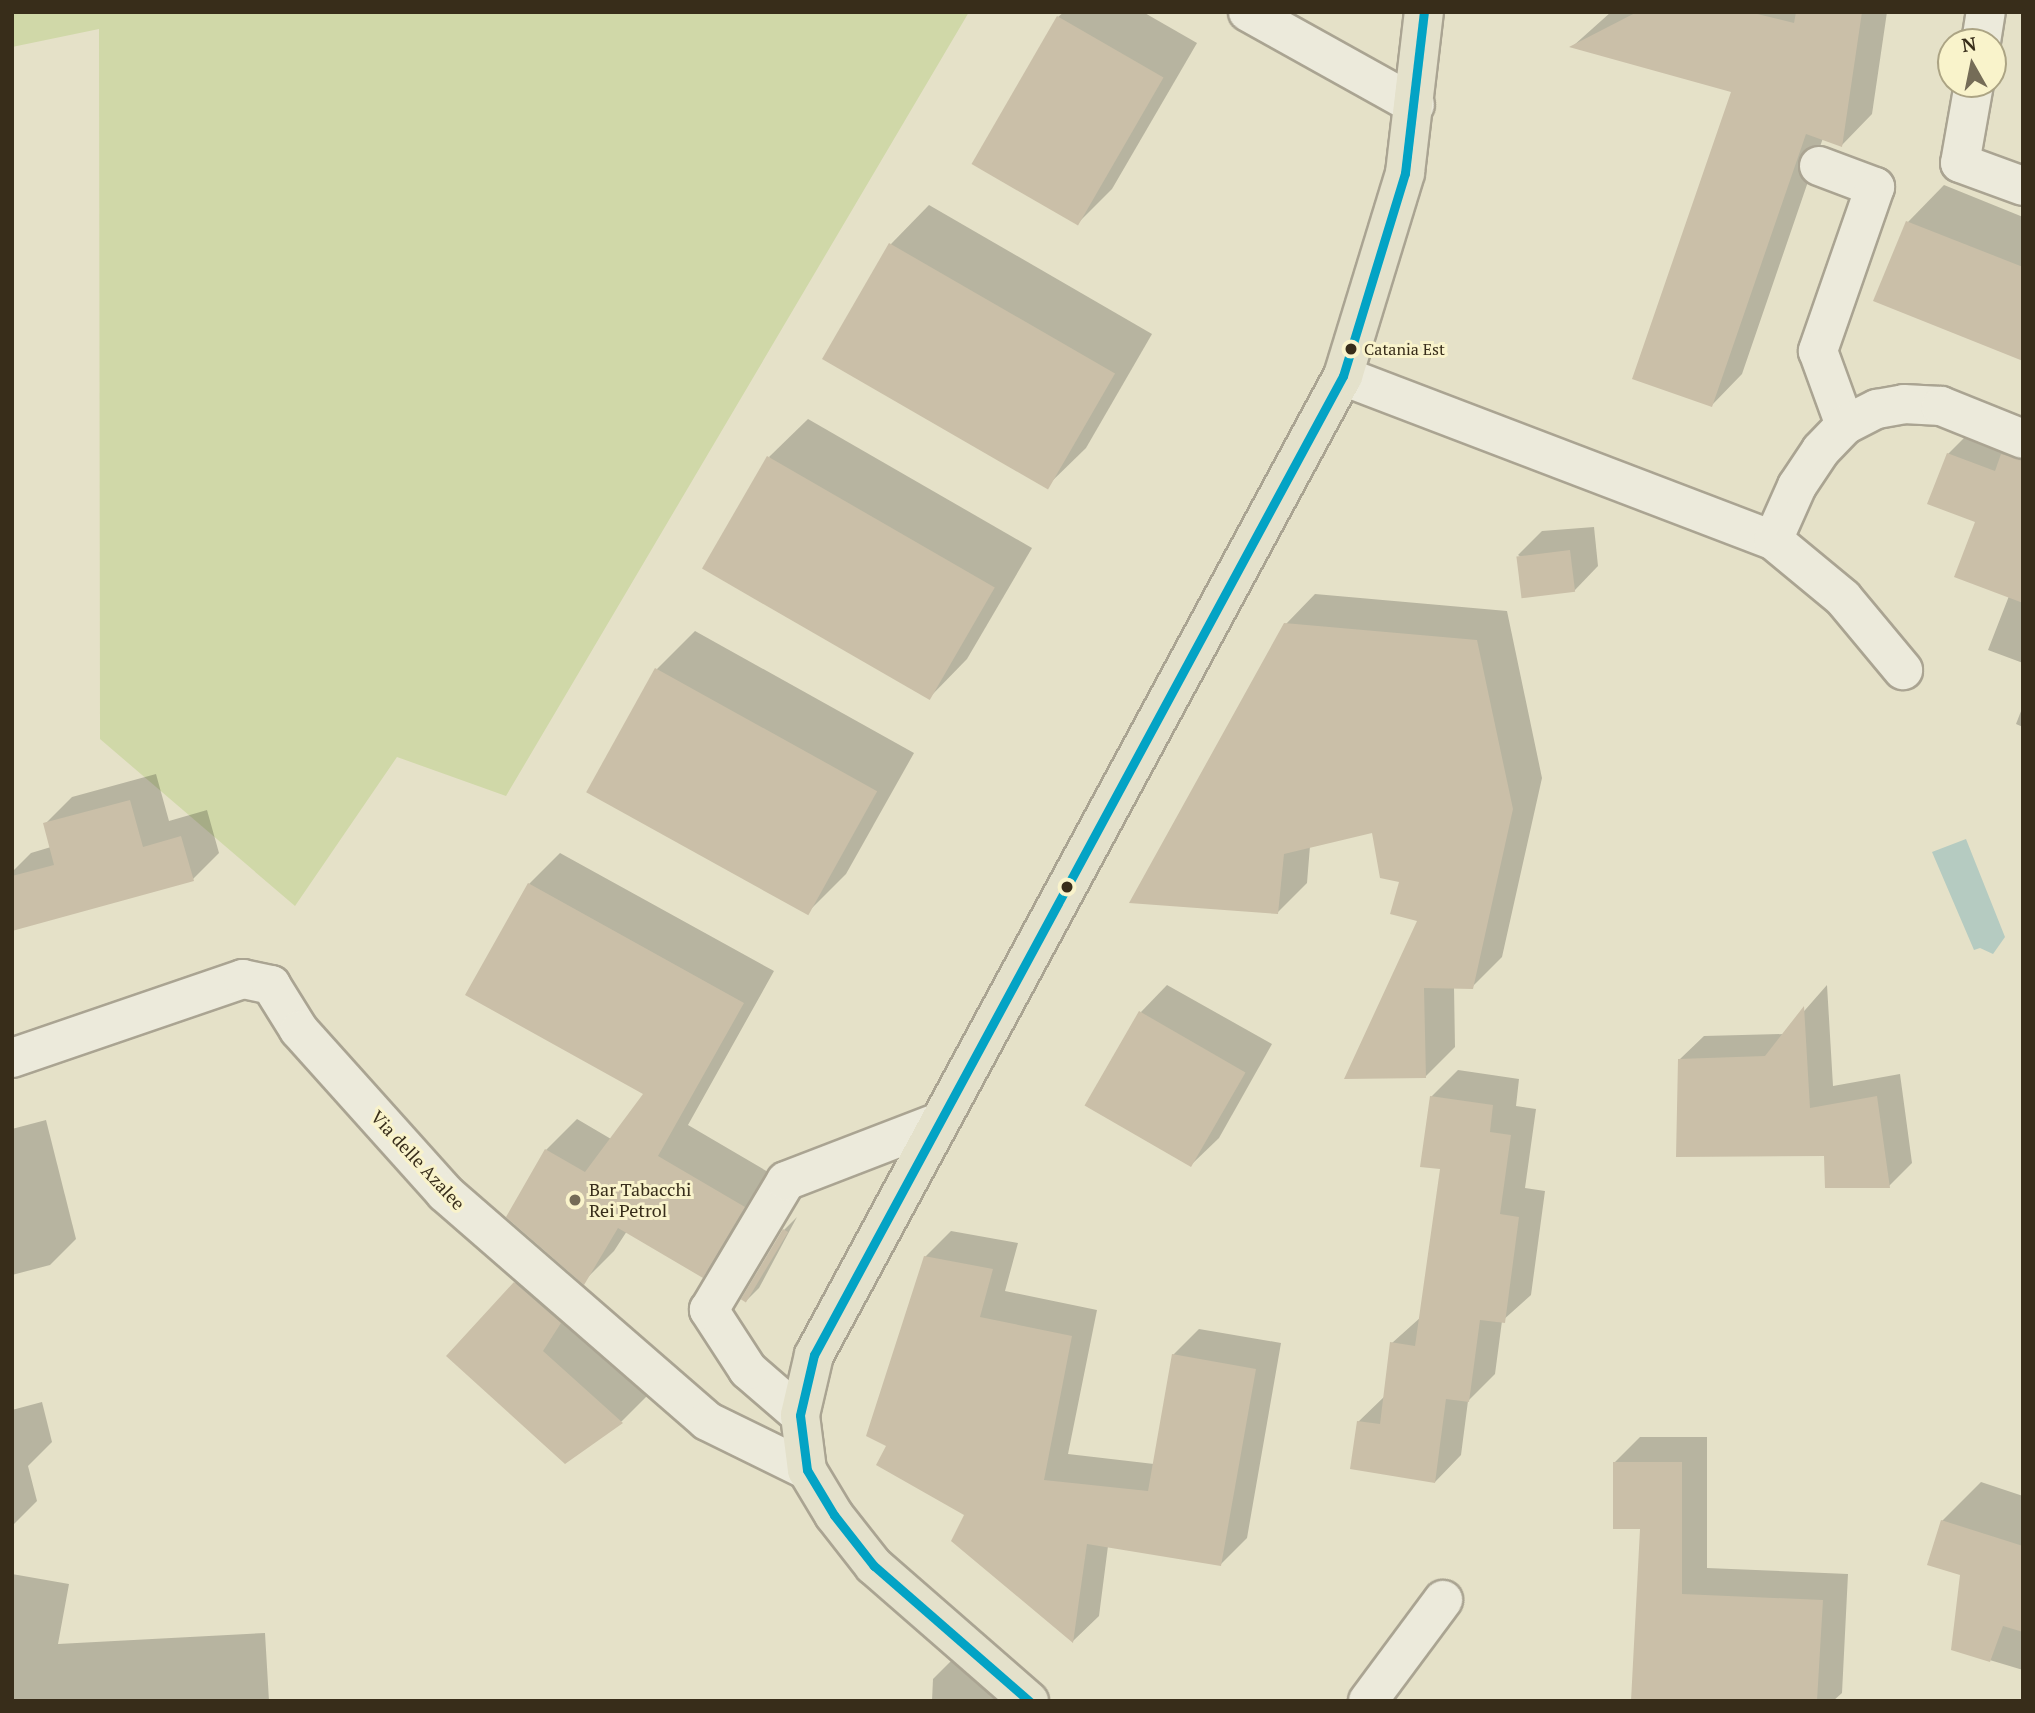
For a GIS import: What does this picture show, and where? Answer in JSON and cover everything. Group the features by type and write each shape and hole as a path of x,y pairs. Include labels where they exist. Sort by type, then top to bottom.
{"main road":[{"path":"1029,1701 874,1566 834,1515 807,1470 800,1415 814,1355 1343,376 1405,173 1424,12"}],"street":[{"path":"1248,12 1415,105"},
{"path":"1972,98 1960,163 2023,186"},
{"path":"1819,166 1875,187 1818,351 1845,425"},
{"path":"1343,376 1773,540 1843,598 1903,670"},
{"path":"1773,540 1797,486 1845,425 1877,409 1904,404 1941,406 2023,439"},
{"name":"Via delle Azalee","path":"12,1058 243,979 271,985 299,1030 445,1193 707,1421 807,1470"},
{"path":"800,1415 748,1370 709,1310 786,1181 939,1122"},
{"path":"1368,1701 1443,1600"}],"green space":[{"path":"12,12 969,12 506,796 397,757 295,906 100,739 99,29 12,47"}],"shaded area":[{"path":"1966,839 2005,937 1993,954 1980,948 1974,950 1932,852"}],"building":[{"path":"1637,12 1749,12 1794,23 1796,12 1862,12 1842,147 1806,134 1712,407 1632,379 1731,92 1569,47"},
{"path":"1057,16 1164,78 1078,226 972,164"},
{"path":"1906,221 2023,267 2023,361 1873,301"},
{"path":"889,243 1115,373 1048,490 822,359"},
{"path":"1947,453 1995,471 2001,454 2023,460 2023,603 1954,577 1975,522 1927,504"},
{"path":"767,456 995,588 930,700 702,569"},
{"path":"1570,550 1575,592 1522,598 1516,557"},
{"path":"1284,623 1477,640 1513,809 1473,989 1424,988 1426,1078 1344,1079 1417,921 1390,914 1399,882 1380,878 1372,833 1284,854 1278,914 1129,903"},
{"path":"655,668 877,791 808,915 586,792"},
{"path":"130,800 143,847 181,836 194,881 12,931 12,876 54,865 43,823"},
{"path":"528,883 744,1003 658,1156 745,1207 703,1278 618,1228 584,1285 506,1217 545,1149 585,1172 643,1094 465,995"},
{"path":"1804,1006 1810,1108 1877,1096 1890,1188 1825,1188 1824,1156 1676,1157 1678,1059 1765,1056"},
{"path":"1139,1011 1246,1072 1191,1167 1084,1105"},
{"path":"1430,1096 1493,1105 1490,1132 1511,1135 1500,1214 1519,1217 1505,1323 1480,1320 1469,1402 1446,1399 1435,1483 1350,1469 1357,1421 1380,1424 1390,1342 1415,1346 1440,1169 1420,1167"},
{"path":"783,1229 788,1232 746,1302 741,1299"},
{"path":"924,1256 993,1269 980,1317 1072,1336 1044,1480 1148,1491 1172,1354 1256,1369 1221,1566 1087,1544 1073,1643 951,1541 964,1515 876,1465 886,1446 866,1436"},
{"path":"514,1282 561,1323 543,1351 623,1423 565,1464 446,1356"},
{"path":"1613,1462 1682,1462 1682,1594 1823,1600 1817,1701 1631,1701 1640,1529 1613,1529"},
{"path":"1941,1520 2023,1546 2023,1632 2003,1626 1990,1662 1951,1650 1960,1575 1927,1565"}],"transit line":[{"path":"1029,1701 874,1566 834,1515 807,1470 800,1415 814,1355 1343,376 1405,173 1424,12"}],"place":[{"name":"Catania Est","path":"1351,349"},
{"name":"Bar Tabacchi Rei Petrol","path":"575,1200"}]}
